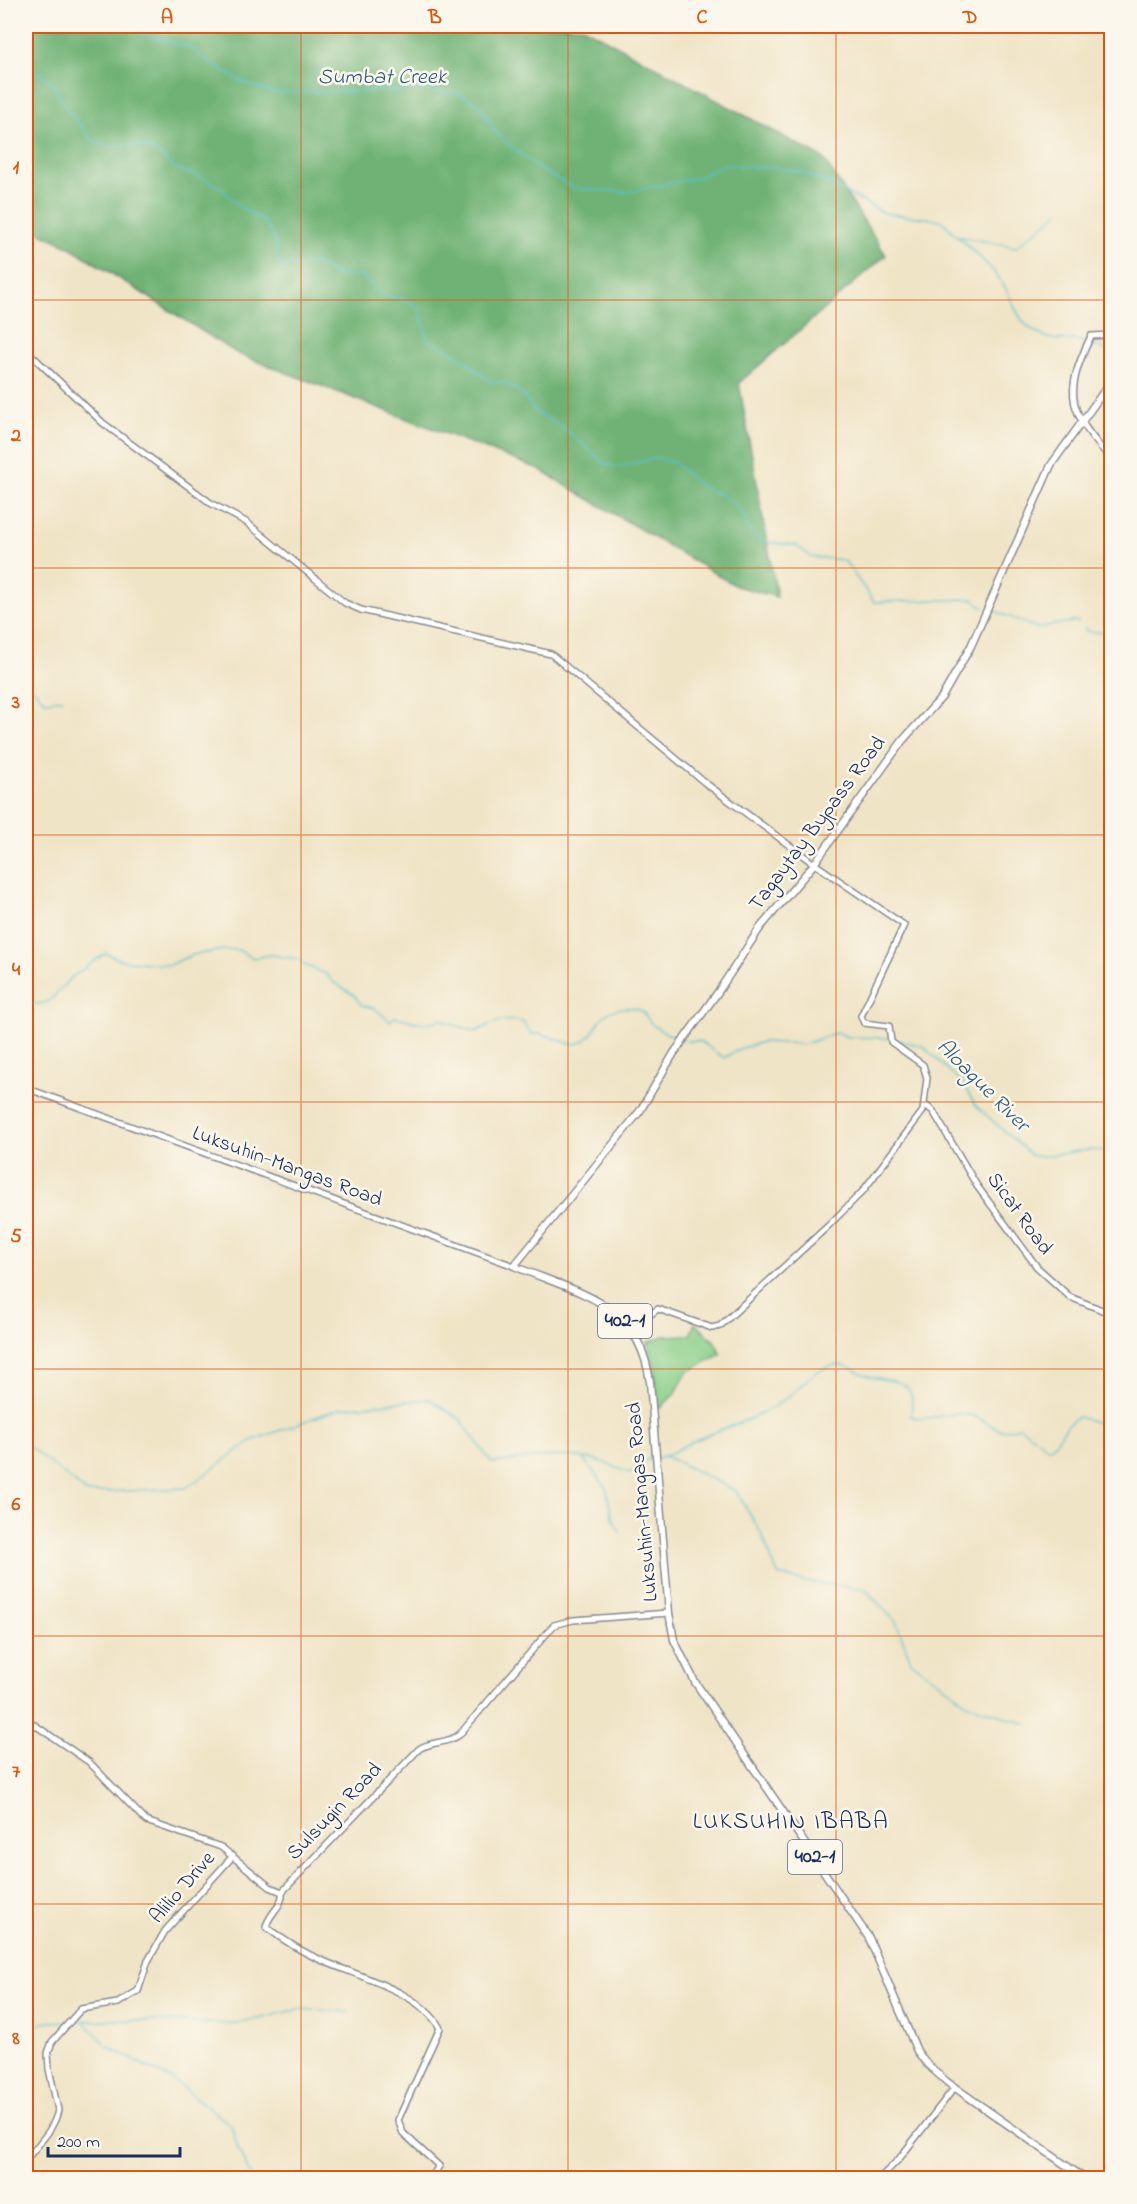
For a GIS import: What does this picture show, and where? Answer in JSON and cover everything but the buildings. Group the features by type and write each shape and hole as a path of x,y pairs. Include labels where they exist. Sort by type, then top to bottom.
{"main road":[{"name":"Tagaytay Bypass Road","path":"514,1266 640,1111 674,1053 724,984 760,928 814,864 903,740 942,697 964,660 1051,465 1112,380"},
{"name":"Luksuhin-Mangas Road","path":"514,1266 590,1295 608,1306 631,1328 644,1353 648,1367 669,1613 674,1640 689,1672 869,1938 917,2051 927,2064 955,2087 1084,2178"}],"street":[{"path":"1112,335 1093,335 1073,387 1074,406 1082,423 1112,460"},
{"path":"26,350 103,423 212,504 246,522 345,603 361,610 551,654 704,782 814,864 904,925 861,1016 864,1023 886,1024 891,1029 891,1042 923,1065 927,1078 925,1105 863,1191 720,1326 712,1328 658,1309 631,1328"},
{"name":"Luksuhin-Mangas Road","path":"26,1088 514,1266"},
{"name":"Sicat Road","path":"925,1105 933,1111 977,1186 1047,1278 1079,1302 1112,1314"},
{"name":"Sulsugin Road","path":"431,2178 438,2170 436,2160 403,2133 398,2120 440,2028 431,2017 400,1992 318,1959 266,1927 267,1920 281,1902 282,1892 418,1749 426,1744 454,1739 459,1735 554,1625 573,1620 669,1613"},
{"path":"26,1719 89,1762 146,1821 195,1836 221,1847 270,1887 282,1892"},
{"name":"Alilio Drive","path":"26,2160 52,2127 58,2110 48,2053 52,2042 81,2009 118,2003 138,1991 148,1961 165,1931 233,1856"},
{"path":"880,2178 899,2159 955,2087"}],"green space":[{"path":"26,26 581,26 823,158 886,255 739,383 777,597 736,586 538,469 238,354 70,247 26,226"},
{"path":"695,1323 714,1341 721,1354 687,1372 676,1392 661,1408 657,1407 654,1366 647,1343 664,1336 690,1335"}],"waterway":[{"name":"Sumbat Creek","path":"117,26 191,48 219,69 247,84 273,93 419,90 458,93 479,105 498,135 515,150 541,170 574,188 628,192 699,177 723,165 798,171 834,186 884,213 941,220 957,236 1016,247 1059,212"},
{"path":"26,62 53,84 66,107 93,141 103,146 139,146 154,150 176,169 194,174 220,187 239,206 266,223 275,242 278,263 284,266 318,264 336,275 361,275 379,293 411,302 419,308 428,341 462,358 490,382 504,382 522,393 536,413 564,428 604,463 617,467 658,458 674,463 704,489 718,493 736,505 742,511 749,530 762,542 796,545 811,557 844,560 874,602 975,599 978,605 985,608"},
{"path":"959,237 1002,282 1026,325 1045,337 1086,342"},
{"path":"1091,343 1112,353"},
{"path":"990,609 1037,628 1077,621 1079,623"},
{"path":"1084,628 1088,632 1112,632"},
{"path":"26,681 45,701 63,699"},
{"name":"Aloague River","path":"26,1000 42,1004 48,1001 69,980 106,953 120,960 169,965 192,955 238,950 253,958 270,955 298,959 304,965 326,974 333,982 354,995 361,1005 374,1008 390,1021 395,1017 424,1023 439,1019 476,1032 498,1022 510,1020 523,1022 531,1034 544,1035 575,1044 588,1038 605,1015 617,1009 627,1008 641,1011 656,1027 682,1040"},
{"name":"Aloague River","path":"686,1041 700,1041 724,1058 739,1049 762,1042 805,1044 836,1033 849,1037 888,1038"},
{"name":"Aloague River","path":"892,1039 923,1046 964,1085 976,1106 1032,1156 1092,1150 1112,1153"},
{"path":"666,1456 693,1441 768,1410 822,1369 837,1365 904,1385 911,1395 911,1416 930,1418 950,1414 969,1415 1001,1431 1020,1427 1036,1438"},
{"path":"26,1444 87,1493 186,1488 251,1441 341,1408 429,1399 460,1419 492,1463 560,1456 600,1461 631,1473 642,1461 653,1459"},
{"path":"1038,1440 1049,1448 1078,1417 1100,1423 1112,1435"},
{"path":"658,1458 665,1456 736,1491 761,1533 778,1575 806,1582 865,1589 896,1622 911,1661 968,1704 1026,1724"},
{"path":"584,1460 606,1487 612,1516 620,1533"},
{"path":"73,2021 117,2020 237,2024 300,2009 349,2012"},
{"path":"26,2028 48,2022 68,2021"},
{"path":"84,2021 108,2047 173,2080 231,2125 238,2149 252,2178"}],"district":[{"name":"LUKSUHIN IBABA","path":"791,1822"}]}
